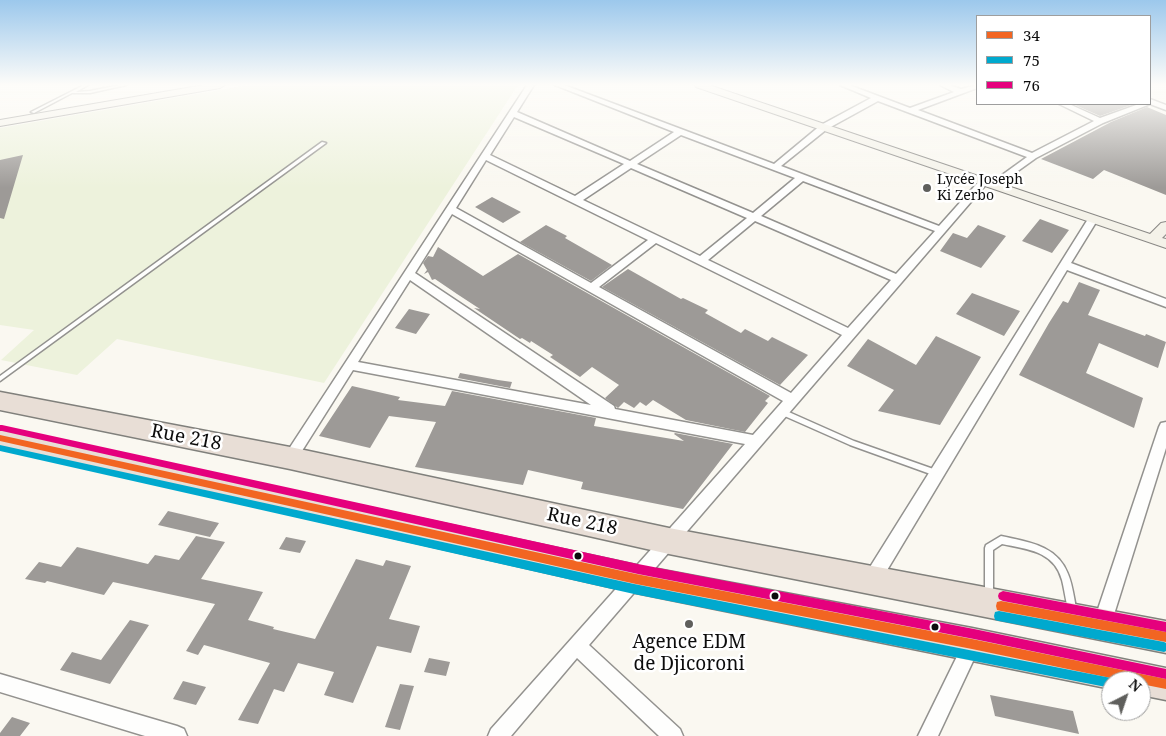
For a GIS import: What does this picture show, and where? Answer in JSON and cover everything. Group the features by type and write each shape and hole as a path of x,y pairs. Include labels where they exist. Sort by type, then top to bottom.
{"highway":[{"name":"Rue 218","path":"0,400 290,458 668,541 1166,637"},
{"path":"0,438 636,579 972,644 1166,684"}],"street":[{"path":"0,123 21,119"},
{"path":"290,458 508,119"},
{"path":"527,119 898,279"},
{"path":"648,119 941,230"},
{"path":"801,119 1166,244"},
{"path":"775,167 824,127 838,119"},
{"path":"936,119 1033,156"},
{"path":"498,736 941,230 989,183 1033,156 1104,119"},
{"path":"576,200 681,132"},
{"path":"484,156 850,334"},
{"path":"701,261 802,177"},
{"path":"450,208 792,400"},
{"path":"871,581 1093,219"},
{"path":"1152,239 1166,226"},
{"path":"592,288 654,239"},
{"path":"1065,265 1166,303"},
{"path":"408,274 614,413"},
{"path":"350,365 757,441"},
{"path":"1102,625 1166,427"},
{"path":"928,736 972,644"},
{"path":"577,646 673,736"},
{"path":"0,683 177,736"}],"lane":[{"path":"0,379 324,143"},
{"path":"782,412 852,443 937,474"},
{"path":"989,603 989,548 1001,540 1040,550 1052,557 1062,568 1075,620"}],"green space":[{"path":"50,119 496,119 324,383 117,339 77,375 1,360 34,330 0,325 0,128"}],"building":[{"path":"1117,119 1166,119 1166,195 1104,170 1093,179 1041,159"},
{"path":"23,155 4,219 0,218 0,160"},
{"path":"492,197 521,212 503,223 475,207"},
{"path":"1040,219 1069,230 1052,253 1022,241"},
{"path":"546,225 612,265 591,281 520,242"},
{"path":"978,225 1006,236 981,268 940,251 953,233 967,238"},
{"path":"438,247 483,276 518,254 770,396 765,401 768,403 745,432 686,420 653,400 646,406 640,402 634,408 624,402 618,408 605,398 619,385 592,367 580,377 550,357 553,355 531,341 530,343 522,338 520,339 474,308 480,309 435,279 432,280 428,272 424,274 427,270 423,263 428,256 433,257"},
{"path":"628,269 681,299 683,298 708,310 705,313 741,333 745,329 768,341 772,337 808,355 780,385 602,287"},
{"path":"1079,282 1100,290 1088,315 1166,342 1158,368 1099,343 1086,373 1143,398 1134,428 1019,375 1063,301 1068,303"},
{"path":"972,293 1020,311 1004,336 956,314"},
{"path":"409,309 430,314 416,334 395,328"},
{"path":"936,336 981,357 940,425 878,411 894,390 847,366 868,339 916,365"},
{"path":"460,373 512,382 510,388 458,378"},
{"path":"352,386 400,397 398,400 445,406 452,391 596,418 594,426 684,441 675,433 733,444 683,509 581,489 583,482 528,470 523,485 415,467 436,422 389,416 370,448 319,436"},
{"path":"168,511 219,523 210,537 158,525"},
{"path":"196,536 225,542 201,579 263,592 248,620 274,627 273,629 315,639 356,559 383,566 386,560 411,566 389,619 420,626 411,653 377,646 353,703 324,695 334,672 298,663 284,692 274,689 258,724 238,720 270,663 204,645 198,655 186,651 215,604 113,582 104,595 47,581 45,583 25,579 39,562 61,567 77,547 148,564 155,555 179,560"},
{"path":"286,537 306,541 300,553 279,549"},
{"path":"130,620 149,625 110,684 60,670 72,652 101,660"},
{"path":"429,658 450,662 446,676 424,672"},
{"path":"183,681 206,687 196,705 173,699"},
{"path":"400,684 414,686 400,730 385,727"},
{"path":"990,695 1073,711 1079,734 995,716"},
{"path":"12,717 30,723 20,736 0,736 0,733"}],"transit line":[{"name":"76","path":"2,428 638,569 974,634 1166,674"},
{"name":"34","path":"0,438 636,579 972,644 1166,684"},
{"name":"75","path":"0,448 634,589 1101,681"},
{"name":"76","path":"1003,596 1166,627"},
{"name":"34","path":"1001,606 1166,637"},
{"name":"75","path":"999,616 1164,647"}],"place":[{"name":"Lycée Joseph Ki Zerbo","path":"927,188"},
{"name":"Agence EDM de Djicoroni","path":"689,624"}]}
